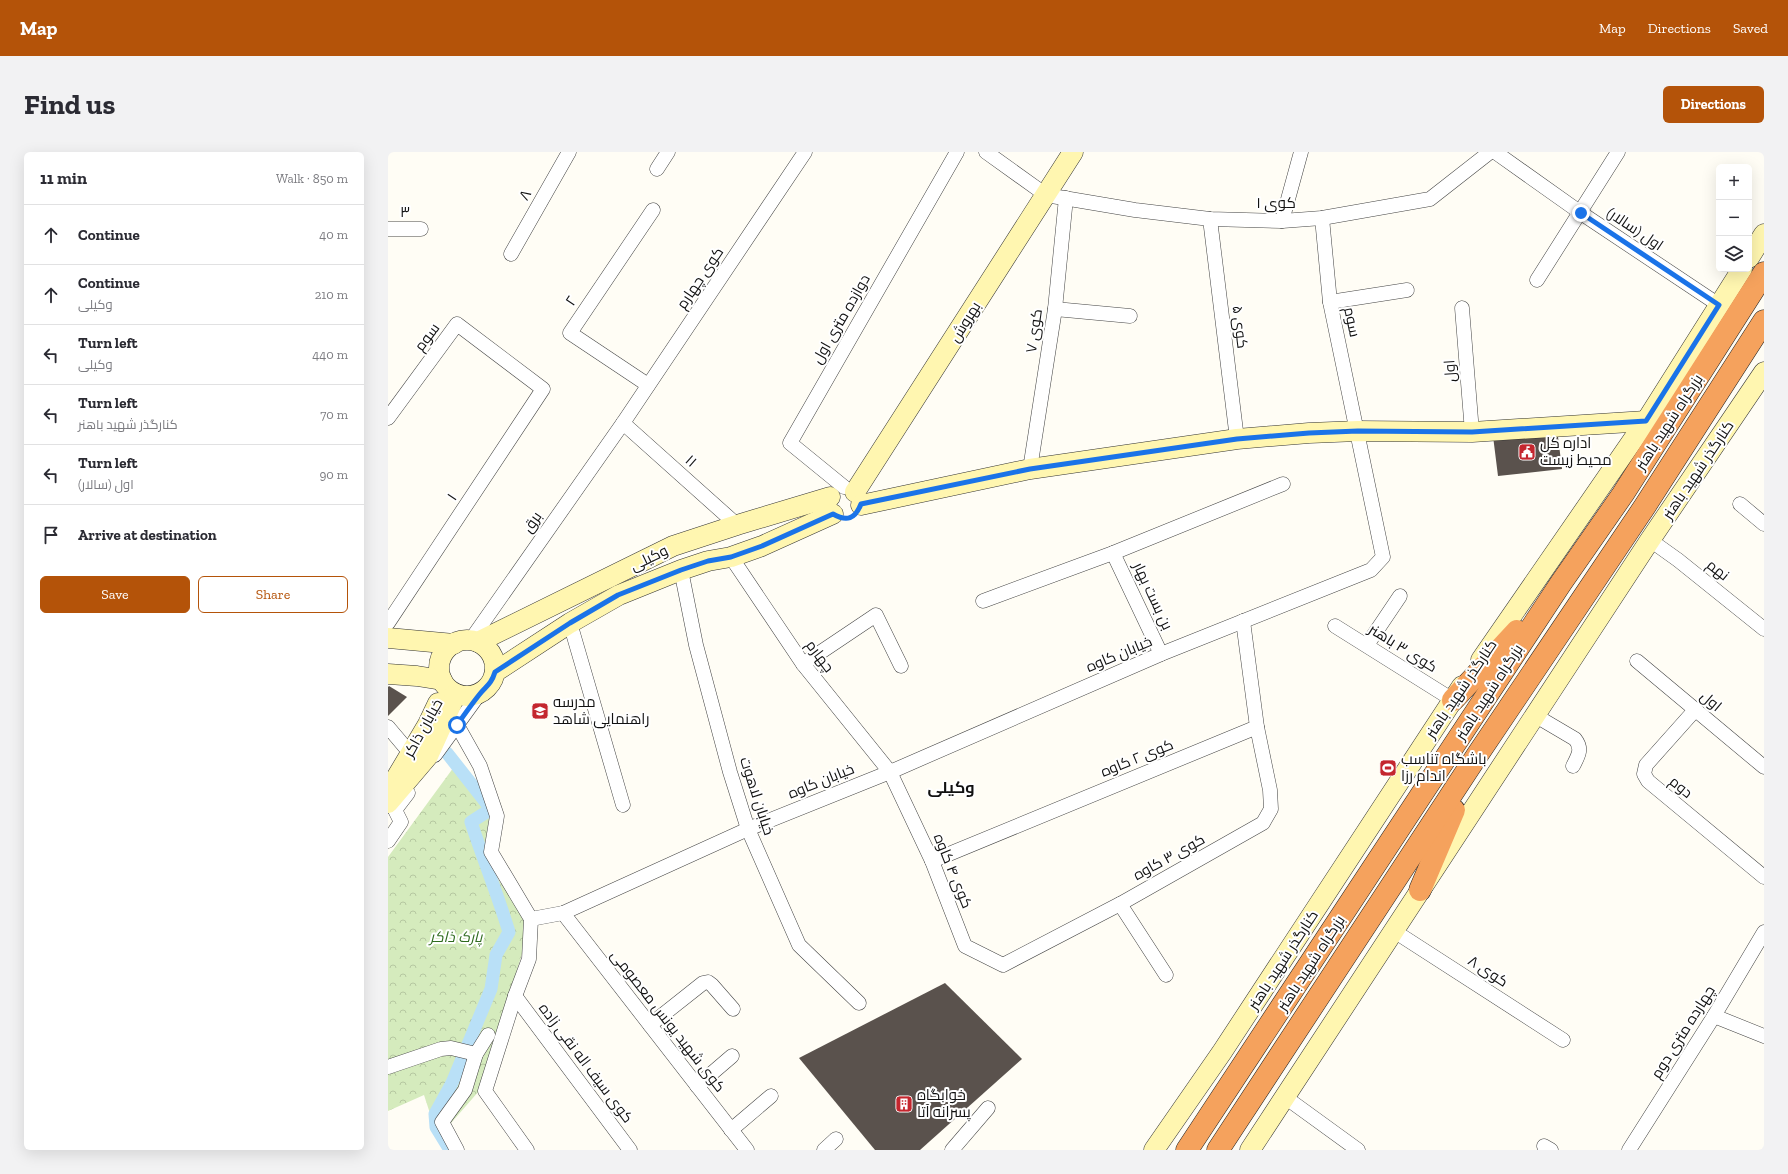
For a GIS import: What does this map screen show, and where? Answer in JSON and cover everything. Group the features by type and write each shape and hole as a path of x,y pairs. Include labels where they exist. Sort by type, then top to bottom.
{"highway":[{"name":"بزرگراه شهید باهنر","path":"1187,1150 1561,583 1623,494 1764,273"},
{"name":"بزرگراه شهید باهنر","path":"1218,1150 1478,754 1645,506 1764,321"},
{"path":"1453,700 1561,583"},
{"path":"1420,890 1478,754"}],"street":[{"name":"۸","path":"511,254 569,152"},
{"path":"657,169 668,152"},
{"name":"کوی چهارم","path":"623,423 805,152"},
{"name":"دوازده متری اول","path":"845,499 790,443 957,152"},
{"path":"986,152 1046,194"},
{"name":"بهروش","path":"845,499 1073,152"},
{"path":"1282,221 1301,152"},
{"name":"کوی ۱","path":"1046,194 1135,210 1210,219 1282,221 1322,218 1430,199 1490,152"},
{"name":"اول (سالار)","path":"1495,152 1581,213 1719,305"},
{"path":"1537,280 1581,213 1618,152"},
{"name":"کوی ۷","path":"1030,469 1055,309 1066,198"},
{"name":"۲","path":"648,385 570,333 653,210"},
{"name":"سوم","path":"1322,218 1330,302 1358,431"},
{"name":"کوی ۵","path":"1210,219 1237,439"},
{"name":"۳","path":"388,229 421,229"},
{"path":"1752,253 1764,234"},
{"name":"کنارگذر شهید باهنر","path":"1154,1150 1222,1052 1453,700 1646,421 1740,272"},
{"path":"1330,302 1407,290"},
{"name":"اول","path":"1462,308 1472,432"},
{"path":"1055,309 1130,316"},
{"name":"سوم","path":"388,418 457,324 543,389"},
{"name":"کنارگذر شهید باهنر","path":"1250,1150 1650,540 1762,382"},
{"name":"۱","path":"388,623 543,389"},
{"name":"وکیلی","path":"467,642 673,546 737,525 845,499 1030,469 1237,439 1309,433 1358,431 1472,432 1646,421"},
{"name":"۱۱","path":"623,423 737,525"},
{"name":"برق","path":"467,642 623,423"},
{"name":"خیابان کاوه","path":"531,919 563,913 748,829 890,772 1161,654 1371,570 1383,557 1358,431"},
{"path":"983,601 1113,553 1283,484"},
{"name":"وکیلی","path":"495,672 570,623 618,595 681,570 708,561 731,557 762,546 845,499"},
{"path":"1740,504 1764,524"},
{"name":"نهم","path":"1650,540 1678,560 1764,629"},
{"name":"بن بست بهار","path":"1113,553 1161,654"},
{"name":"چهارم","path":"731,557 804,664 890,772"},
{"name":"خیابان لاهوت","path":"681,570 696,645 730,772 748,829 799,945 859,1004"},
{"path":"1367,645 1400,596"},
{"path":"804,664 876,615 901,666"},
{"path":"1243,621 1257,727"},
{"path":"570,623 623,805"},
{"name":"کوی ۳ باهنر","path":"1335,626 1453,700"},
{"path":"388,638 467,642 486,647 491,654 495,672 487,688 472,696 464,696 448,687 417,676 388,674"},
{"path":"448,687 439,672 439,664 442,656 447,648 467,642"},
{"name":"اول","path":"1637,661 1764,767"},
{"path":"417,676 428,690 431,707 428,724"},
{"name":"خیابان ذاکر","path":"388,791 448,687"},
{"name":"خیابان ذاکر","path":"388,803 428,756 448,687"},
{"path":"388,841 401,822 395,810 480,693"},
{"name":"دوم","path":"1695,710 1646,765 1644,774 1648,782 1764,877"},
{"path":"1536,716 1575,739 1579,745 1580,753 1573,766"},
{"path":"457,725 480,766 497,816 491,852 531,919 529,959 515,996 485,1091 527,1150"},
{"path":"388,727 410,753"},
{"name":"کوی ۲ کاوه","path":"932,861 1257,727"},
{"name":"کوی ۳ کاوه","path":"1003,965 1120,904 1263,823 1271,808 1270,790 1257,727"},
{"name":"کوی ۴ کاوه","path":"890,772 932,861 965,946 1003,965"},
{"path":"1120,904 1166,975"},
{"name":"کوی شهید یونس معصومی","path":"563,913 747,1150"},
{"name":"کوی ۸","path":"1394,931 1563,1040"},
{"name":"چهارده متری دوم","path":"1629,1150 1714,1016 1764,932"},
{"path":"650,1025 703,983 708,982 733,1009"},
{"name":"کوی سیف اله نقی زاده","path":"515,996 630,1150"},
{"path":"1714,1016 1764,1036"},
{"path":"457,1150 442,1122 465,1090 476,1054 488,1035"},
{"path":"388,1067 441,1049 451,1048 476,1054"},
{"path":"697,1086 732,1056"},
{"path":"731,1130 771,1096"},
{"path":"1285,1097 1358,1150"},
{"path":"952,1150 988,1108"},
{"path":"824,1150 836,1139"}],"green space":[{"name":"پارک ذاکر","path":"459,760 478,784 490,814 484,849 487,864 525,917 527,938 479,1091 438,1138 424,1095 388,1111 388,857"}],"building":[{"name":"اداره کل محیط زیست","path":"1557,429 1562,469 1498,476 1493,436"},
{"path":"389,686 407,697 388,716 388,687"},
{"name":"خوابگاه پسرانه آتا","path":"945,983 1022,1059 920,1150 875,1150 799,1058"}],"waterway":[{"path":"447,753 491,809 471,822 509,932 496,955 491,989 452,1083 435,1114 436,1127 450,1150"}],"place":[{"name":"اداره کل محیط زیست","path":"1527,452"},
{"name":"مدرسه راهنمایی شاهد","path":"540,711"},
{"name":"باشگاه تناسب اندام رزا","path":"1388,768"},
{"name":"خوابگاه پسرانه آتا","path":"904,1104"}],"district":[{"name":"وکیلی","path":"951,787"}],"route":[{"path":"457,725 480,693 487,688 495,672 570,623 618,595 681,570 708,561 731,557 762,546 833,514 841,519 850,518 857,513 861,504 1030,469 1237,439 1309,433 1358,431 1472,432 1646,421 1719,305 1581,213"}]}
